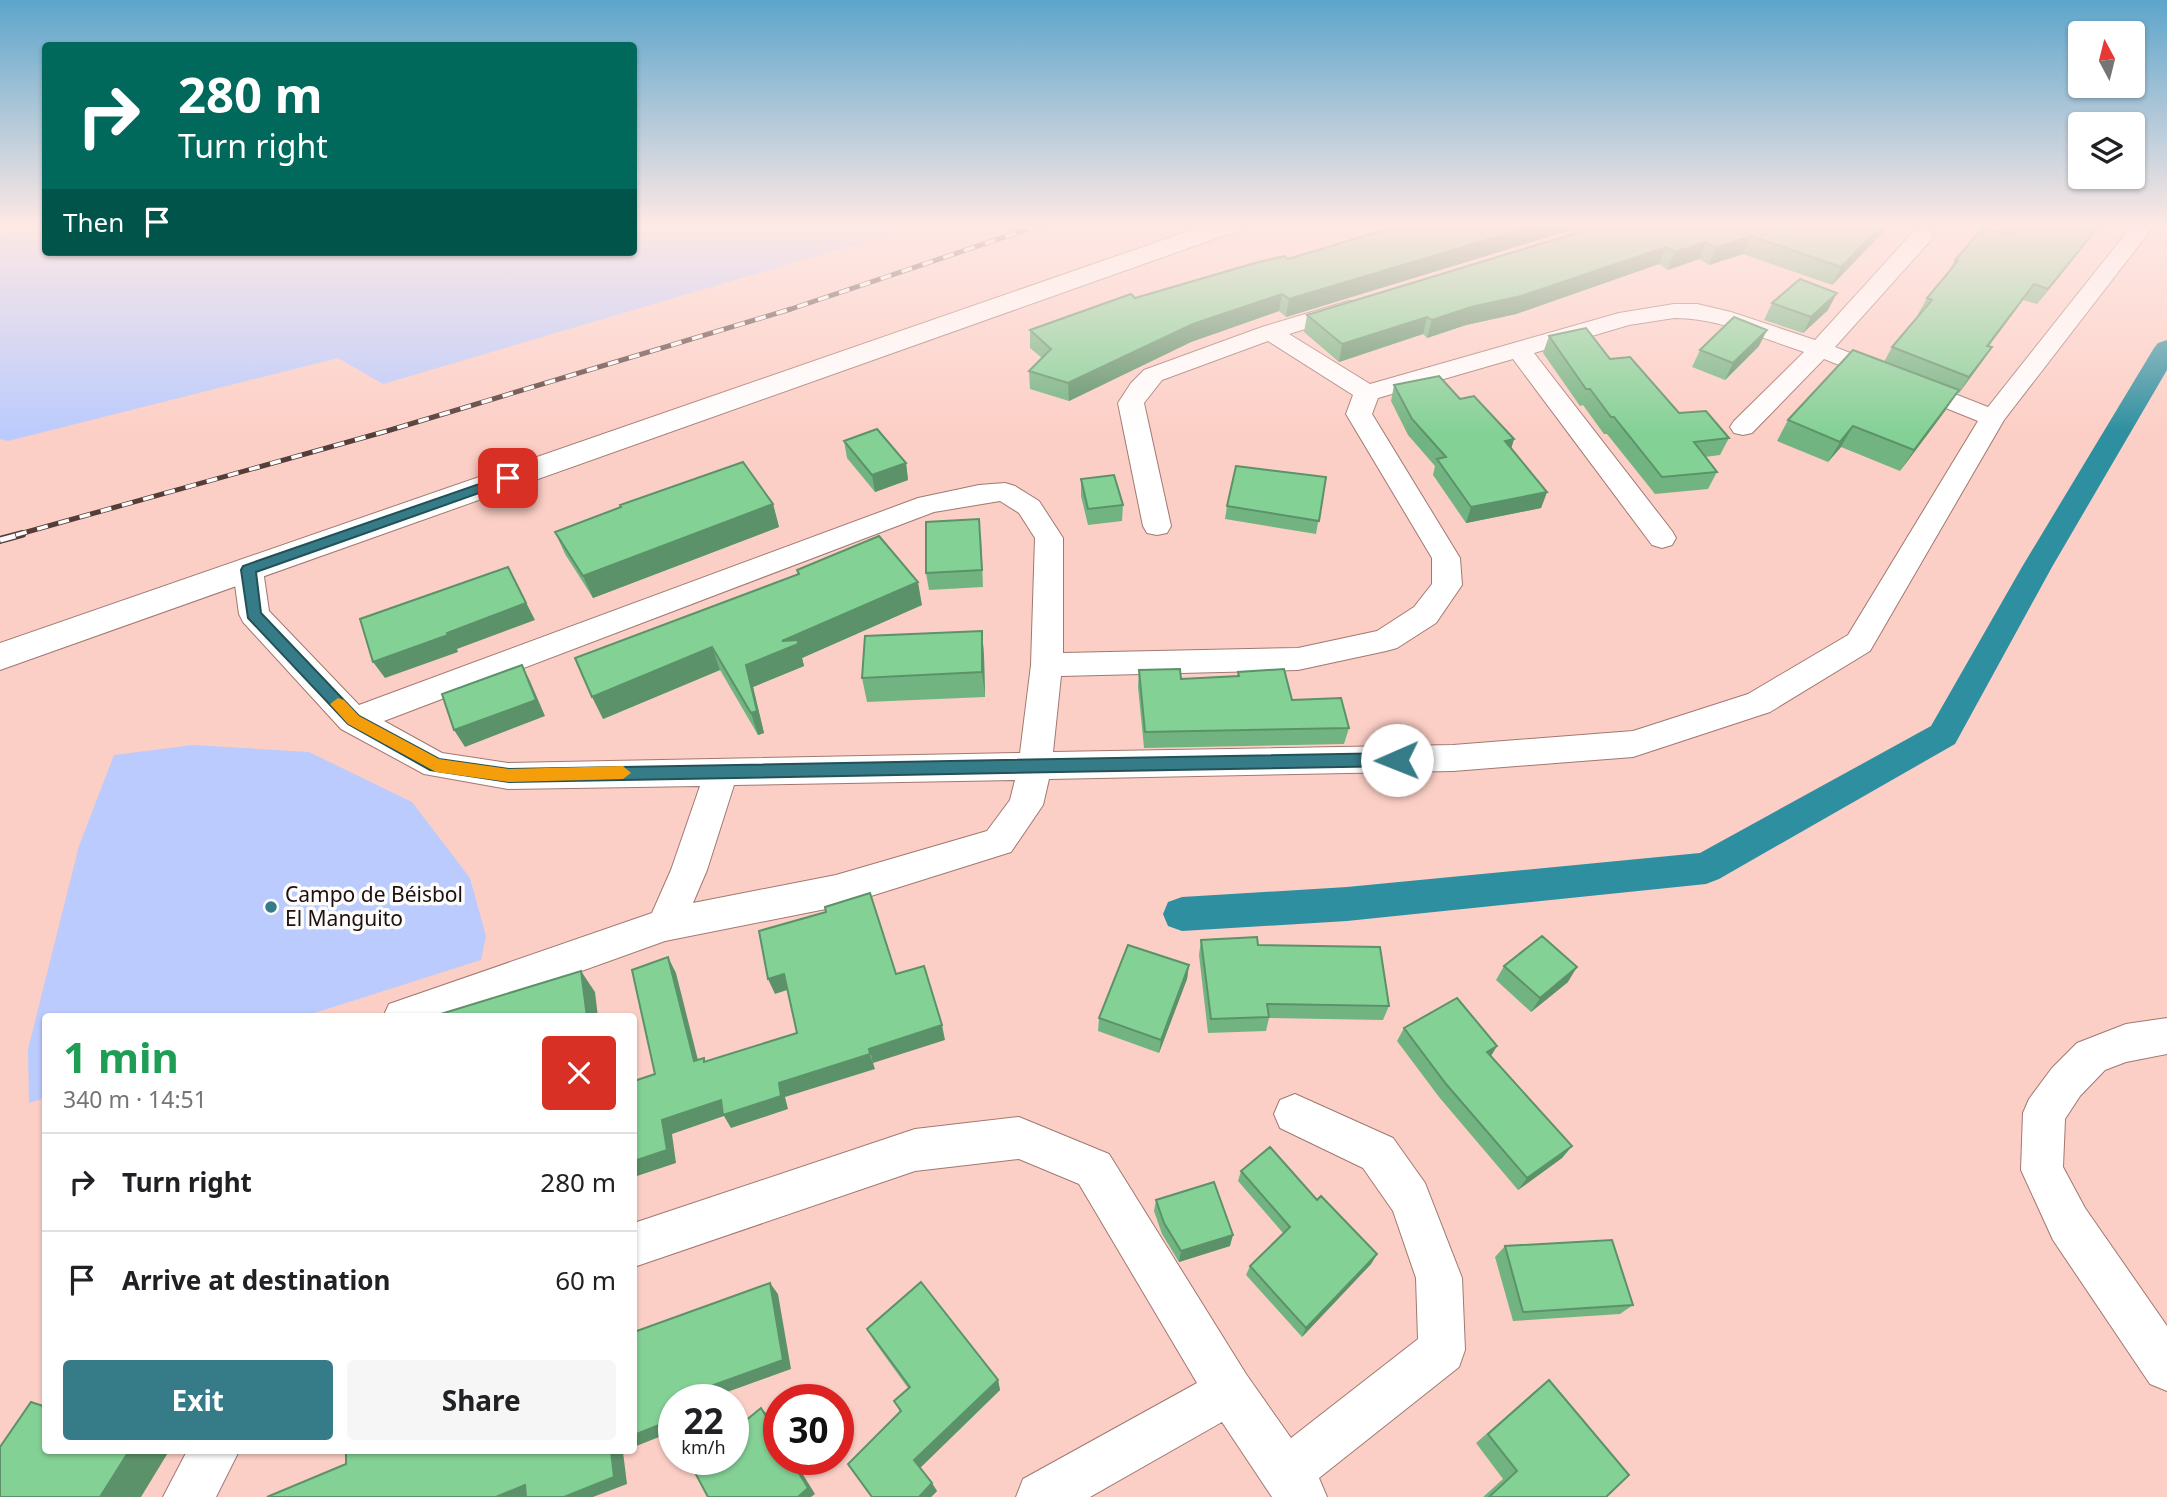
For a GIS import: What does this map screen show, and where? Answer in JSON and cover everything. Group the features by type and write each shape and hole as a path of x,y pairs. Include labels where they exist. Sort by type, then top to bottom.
{"main road":[{"path":"0,657 1037,293"}],"street":[{"path":"1742,427 1821,349 1871,293"},
{"path":"248,570 254,614 353,720 436,765 509,776 1453,758 1633,744 1759,703 1859,643 1993,418 2091,293"},
{"path":"1157,526 1131,403 1140,388 1153,375 1270,332 1376,299"},
{"path":"1270,332 1367,393 1627,318 1674,310 1697,311 1821,349 1993,418"},
{"path":"1519,350 1662,538"},
{"path":"1047,666 1298,659 1386,640 1425,615 1447,585 1446,558 1359,414 1367,393"},
{"path":"353,720 928,504 1005,492 1029,507 1049,538 1047,666 1035,767 1026,805 999,842 836,891 665,925 413,1013"},
{"path":"665,925 689,870 722,770"},
{"path":"2167,1037 2126,1043 2091,1056 2082,1065 2044,1113 2042,1170 2069,1224 2167,1367"},
{"path":"637,1244 915,1150 1020,1138 1094,1169 1229,1391 1294,1485 1442,1350 1439,1278 1410,1198 1378,1153 1295,1114"},
{"path":"1041,1497 1229,1391"},
{"path":"188,1497 213,1454"}],"shaded area":[{"path":"0,293 692,293 383,384 338,358 8,441 0,439"},
{"name":"Campo de Béisbol El Manguito","path":"193,745 309,752 412,802 470,878 486,936 481,960 315,1013 42,1013 42,1099 29,1103 28,1049 79,846 114,755"}],"building":[{"path":"1153,293 1310,293 1289,299 1282,294 1193,324 1068,383 1029,371 1051,349 1030,330 1131,294 1135,298"},
{"path":"1380,293 1530,293 1471,307 1432,320 1427,317 1342,344 1307,315"},
{"path":"1784,293 1837,293 1811,317 1772,303"},
{"path":"1931,293 2027,293 1987,346 1992,347 1969,377 1892,347 1932,300 1927,298"},
{"path":"1734,317 1767,330 1733,363 1700,350"},
{"path":"1586,328 1610,359 1630,357 1679,413 1706,411 1729,438 1694,442 1717,472 1662,477 1590,389 1586,389 1549,336"},
{"path":"1853,350 1959,390 1914,450 1853,426 1840,442 1788,420"},
{"path":"1439,376 1460,399 1474,396 1514,439 1505,441 1547,492 1471,507 1437,459 1446,457 1412,419 1394,385"},
{"path":"877,429 906,463 872,475 844,441"},
{"path":"743,462 773,504 583,576 555,532 621,507 620,505"},
{"path":"1236,466 1326,477 1319,521 1227,506"},
{"path":"1114,475 1123,505 1088,509 1081,479"},
{"path":"979,519 982,570 926,573 926,522"},
{"path":"879,536 918,582 782,641 798,640 798,644 746,665 757,711 751,713 712,647 592,697 575,658 799,574 797,570"},
{"path":"508,567 526,603 373,662 360,619"},
{"path":"982,631 982,672 862,678 865,636"},
{"path":"522,665 536,700 454,730 442,694"},
{"path":"1180,669 1181,679 1239,676 1238,672 1284,669 1292,700 1341,698 1349,728 1145,732 1139,670"},
{"path":"870,893 896,974 924,966 942,1025 869,1049 870,1054 779,1083 781,1096 723,1115 721,1100 662,1120 667,1150 637,1160 637,1080 655,1074 632,970 668,957 694,1061 704,1058 704,1062 797,1033 784,974 768,979 759,931 826,912 825,907"},
{"path":"1542,936 1577,967 1540,998 1504,966"},
{"path":"1257,937 1258,945 1380,947 1389,1006 1267,1004 1269,1017 1211,1019 1201,940"},
{"path":"1128,945 1189,965 1161,1040 1099,1018"},
{"path":"581,971 586,1013 444,1013"},
{"path":"1457,998 1497,1046 1487,1052 1572,1146 1527,1178 1446,1084 1404,1028"},
{"path":"1270,1147 1317,1200 1321,1196 1377,1254 1306,1328 1250,1266 1290,1227 1241,1171"},
{"path":"1214,1182 1233,1235 1181,1251 1164,1223 1156,1200"},
{"path":"1612,1240 1633,1305 1523,1312 1505,1246"},
{"path":"921,1282 998,1380 914,1460 932,1483 919,1497 872,1497 854,1472 854,1458 901,1411 894,1401 910,1387 867,1329"},
{"path":"770,1283 783,1360 716,1384 658,1384 658,1425 637,1434 637,1331"},
{"path":"1549,1380 1629,1475 1606,1497 1489,1497 1517,1471 1488,1434"},
{"path":"31,1402 42,1406 42,1454 127,1454 100,1497 0,1497 0,1447"},
{"path":"761,1408 763,1475 800,1475 808,1488 798,1497 708,1497 696,1475 749,1475 749,1418"},
{"path":"346,1454 611,1454 614,1477 564,1497 526,1497 525,1485 496,1497 267,1497 346,1464"}],"waterway":[{"path":"1182,914 1347,904 1706,868 1943,735 2037,567 2167,348"}],"railway":[{"path":"16,535 387,431 839,293"},
{"path":"0,540 22,534"}],"slow traffic":[{"path":"338,704 353,720 436,765 509,776 623,773"}],"place":[{"name":"Campo de Béisbol El Manguito","path":"271,907"}],"route":[{"path":"508,478 248,570 254,614 353,720 436,765 509,776 722,770 1397,760"}]}
